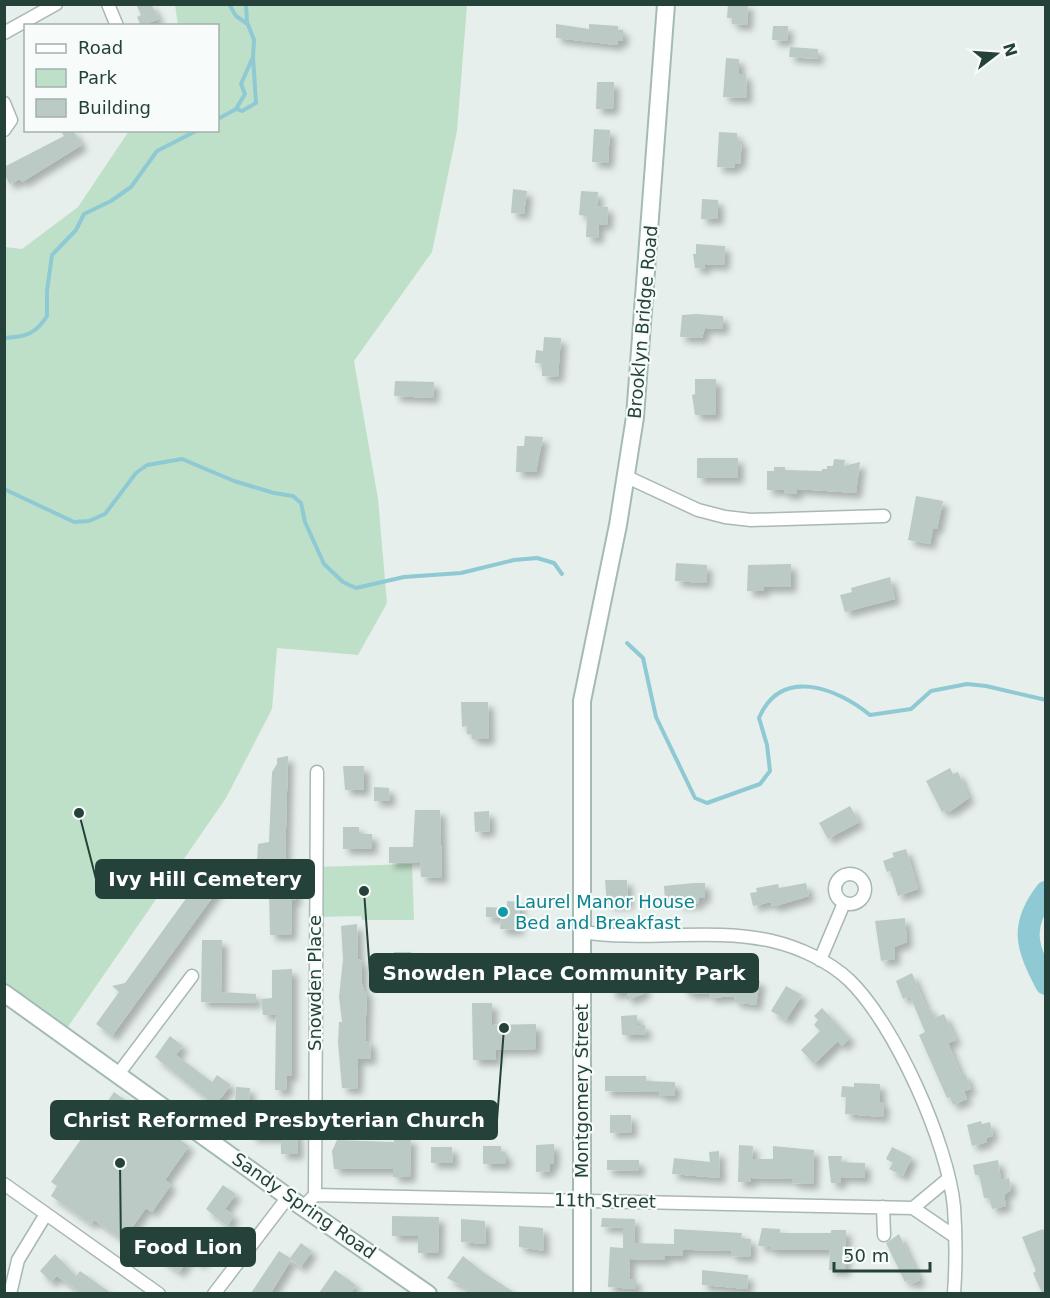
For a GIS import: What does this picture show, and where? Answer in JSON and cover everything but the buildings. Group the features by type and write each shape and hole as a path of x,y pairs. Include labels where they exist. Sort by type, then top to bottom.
{"street":[{"path":"4,33 56,4"},
{"path":"108,4 116,24"},
{"name":"Brooklyn Bridge Road","path":"594,637 627,477 641,360 666,4"},
{"path":"4,104 11,120 4,130"},
{"path":"627,477 698,510 725,518 751,520 884,516"},
{"name":"Montgomery Street","path":"582,1293 582,701 594,637"},
{"name":"Snowden Place","path":"315,1195 317,772"},
{"path":"820,960 844,903"},
{"path":"583,932 627,937 752,938 796,949 820,960 847,978 867,1000 899,1053 932,1129 954,1206 954,1293"},
{"path":"119,1073 192,976"},
{"name":"Sandy Spring Road","path":"6,999 119,1073 288,1197 428,1293"},
{"path":"948,1179 913,1208 954,1236"},
{"path":"4,1184 159,1293"},
{"path":"303,1207 315,1195"},
{"name":"11th Street","path":"315,1195 913,1208"},
{"path":"214,1293 288,1197"},
{"path":"883,1207 884,1235"},
{"path":"10,1293 12,1275 18,1260 46,1214"}],"green space":[{"path":"175,5 467,5 457,131 432,252 354,361 378,499 387,603 358,655 277,648 272,709 226,798 63,1034 5,993 5,247 22,249 78,207 128,132 219,132 219,24 178,24"},
{"path":"412,864 414,920 362,920 361,916 315,917 316,867"}],"waterway":[{"path":"229,4 236,16 246,23"},
{"path":"219,118 236,109 245,94 241,84 253,57 254,40 247,22 246,4"},
{"path":"237,109 242,111 256,103 253,57"},
{"path":"4,338 18,337 34,331 47,316 47,291 52,255 76,230 84,214 111,201 131,187 157,151 194,132"},
{"path":"4,489 74,522 89,521 105,514 136,473 147,465 182,459 234,481 293,496 301,503 305,522 324,564 343,582 356,588 404,577 461,573 514,560 537,558 554,563 562,574"},
{"path":"627,643 643,658 656,717 695,798 707,803 760,784 770,771 767,745 759,718 769,702 781,692 795,687 826,690 857,705 870,715 911,709 931,691 967,684 986,686 1046,700"},
{"path":"1046,892 1037,904 1029,927 1034,959 1046,984"}],"place":[{"name":"Ivy Hill Cemetery","path":"79,813"},
{"name":"Snowden Place Community Park","path":"364,891"},
{"name":"Laurel Manor House Bed and Breakfast","path":"503,912"},
{"name":"Christ Reformed Presbyterian Church","path":"504,1028"},
{"name":"Food Lion","path":"120,1163"}]}
